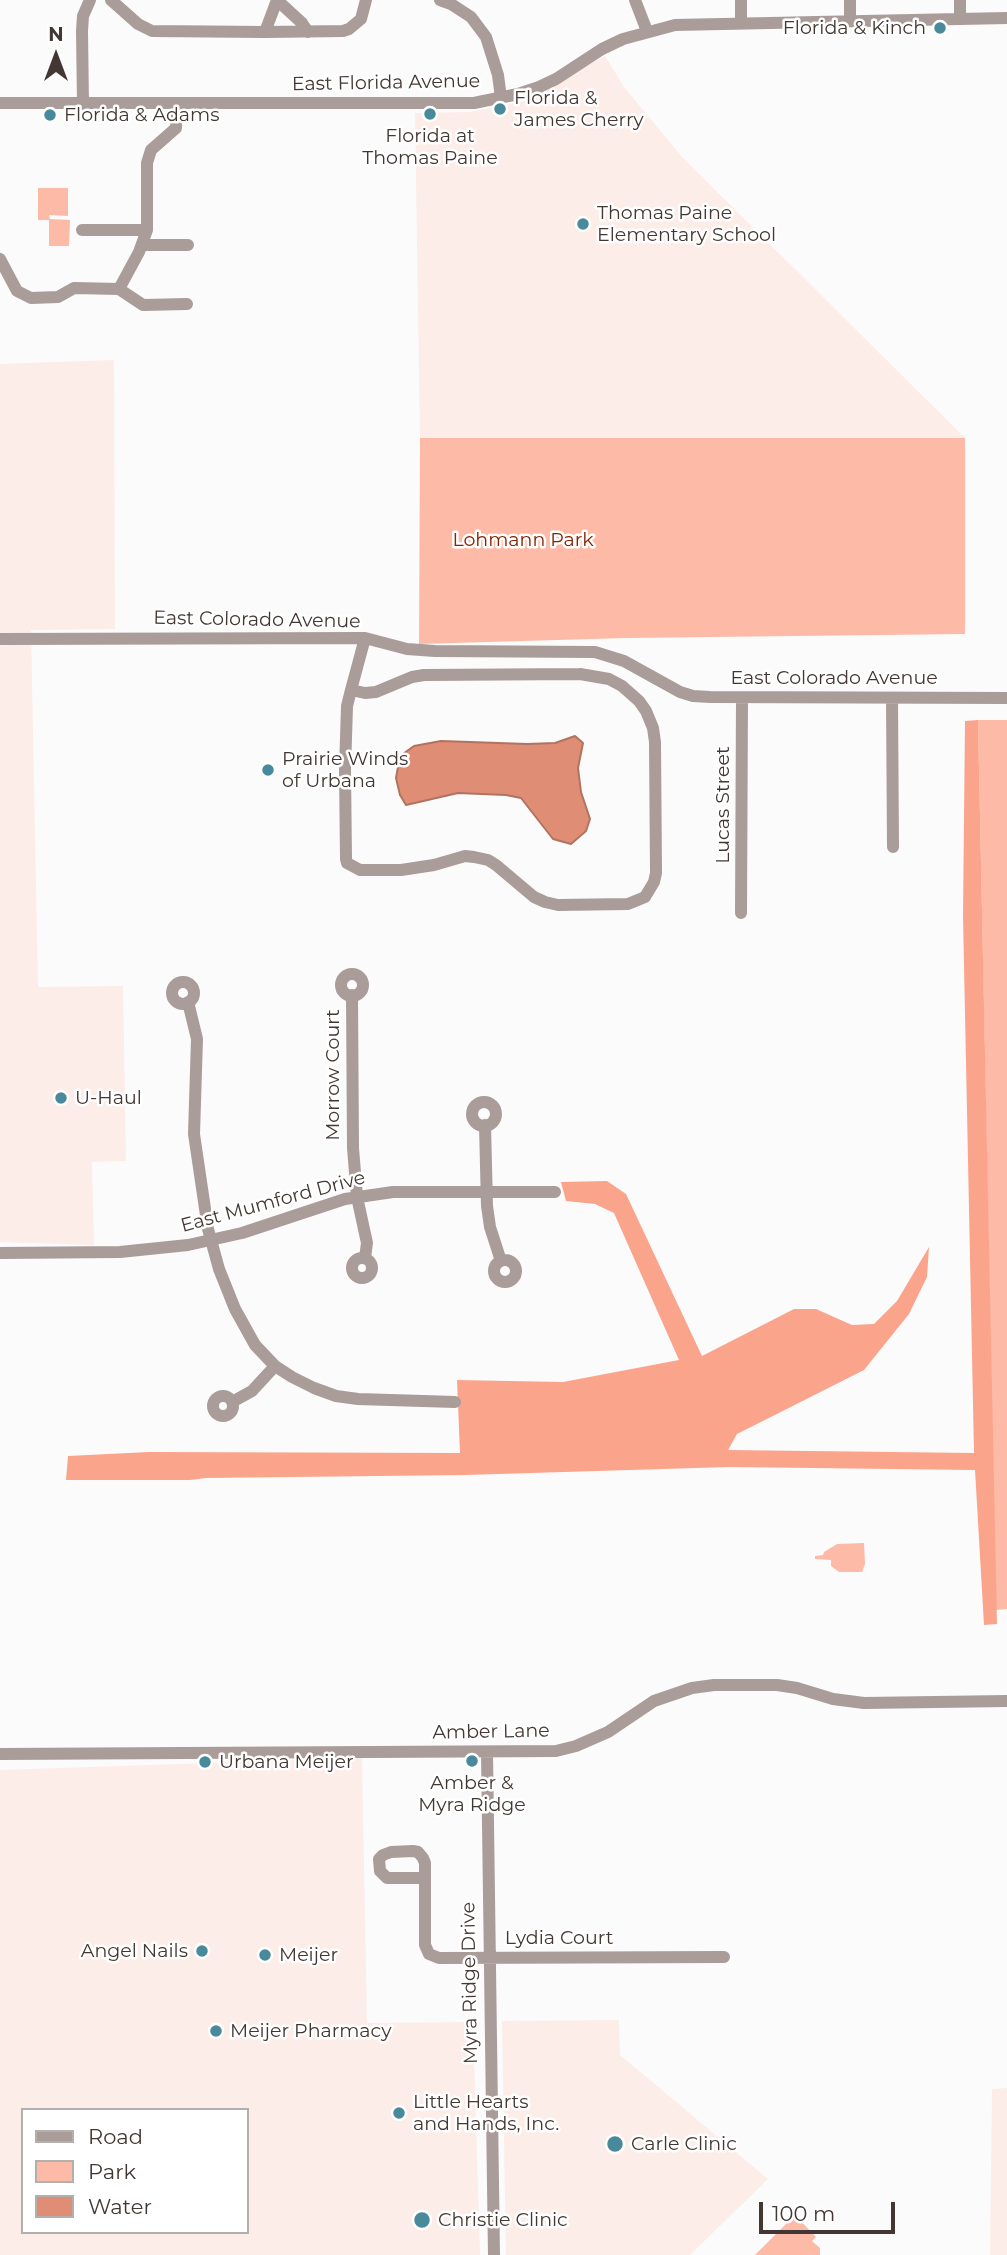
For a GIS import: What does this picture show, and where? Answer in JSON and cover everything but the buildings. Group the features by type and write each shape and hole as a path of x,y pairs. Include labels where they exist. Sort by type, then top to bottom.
{"street":[{"path":"83,104 82,30 83,16 90,0"},
{"path":"111,0 138,24 152,31 265,32 343,32 361,19 366,0"},
{"path":"265,32 277,0 309,32"},
{"path":"440,0 461,9 486,37 498,75 501,98"},
{"path":"635,0 647,31"},
{"path":"741,0 741,23"},
{"path":"850,0 850,21"},
{"path":"960,0 960,19"},
{"name":"East Florida Avenue","path":"0,103 450,104 518,94 548,83 623,39 647,31 687,24 1007,18"},
{"path":"119,289 147,230 147,163 151,150 176,128 177,104"},
{"path":"82,230 147,230"},
{"path":"142,245 188,244"},
{"path":"0,259 17,291 31,298 58,297 74,288 119,289 143,305 187,304"},
{"path":"351,690 376,692 412,677 424,675 580,674 608,679 622,686 646,711 656,742 656,873 648,893 638,902 628,904 558,905 534,897 488,860 465,856 416,869 360,870 353,867 346,859 347,706 351,690 365,638"},
{"name":"East Colorado Avenue","path":"0,639 365,638 407,649 435,651 595,652 624,661 680,692 693,696 1007,698"},
{"name":"Lucas Street","path":"741,913 742,698"},
{"path":"892,698 893,847"},
{"name":"Morrow Court","path":"352,995 353,1148 357,1197 367,1243 365,1258"},
{"path":"188,1002 197,1039 195,1147 202,1199 225,1286 255,1345 275,1366 299,1381 336,1396 455,1402"},
{"path":"485,1125 486,1191 490,1227 501,1261"},
{"name":"East Mumford Drive","path":"0,1253 156,1250 211,1241 357,1197 404,1191 555,1192"},
{"path":"232,1402 252,1391 275,1366"},
{"name":"Amber Lane","path":"0,1754 542,1752 576,1746 608,1732 654,1701 692,1688 714,1685 777,1685 833,1699 864,1703 1006,1705"},
{"name":"Myra Ridge Drive","path":"487,1752 494,2255"},
{"name":"Lydia Court","path":"425,1878 425,1945 429,1954 439,1958 724,1957"}],"shaded area":[{"name":"Thomas Paine Elementary School","path":"605,56 624,87 683,158 965,438 420,438 415,113 469,112 517,103"},
{"path":"114,360 115,629 31,630 38,987 123,986 126,1161 92,1162 94,1245 0,1242 0,364"},
{"path":"978,720 997,1624 984,1625 975,1470 729,1467 465,1475 66,1480 68,1456 149,1452 460,1453 457,1380 563,1382 679,1360 614,1213 595,1204 566,1201 561,1182 607,1181 626,1194 702,1356 794,1309 816,1309 852,1325 874,1324 897,1301 929,1247 927,1277 909,1314 864,1370 737,1434 728,1450 974,1453 963,916 965,721"},
{"path":"362,1758 367,2023 473,2022 480,2255 0,2255 0,1770"},
{"name":"Carle Clinic","path":"619,2020 620,2055 768,2179 690,2255 506,2255 502,2021"},
{"path":"1007,2088 1007,2255 990,2255 992,2089"}],"green space":[{"path":"38,188 68,188 68,216 49,215 50,219 70,220 69,246 49,246 49,220 38,220"},
{"name":"Lohmann Park","path":"420,438 965,438 965,634 626,638 419,644"},
{"path":"978,720 1007,720 1007,1609 996,1610"},
{"path":"864,1543 865,1564 862,1572 839,1572 831,1566 831,1560 815,1559 815,1556 823,1555 837,1544"},
{"path":"795,2215 816,2237 812,2241 820,2248 820,2255 755,2255"}],"water":[{"path":"575,736 583,743 578,768 581,792 590,819 586,831 571,844 553,839 521,798 458,793 406,805 400,795 396,778 400,756 414,746 441,741 555,743"}],"place":[{"name":"Florida & Kinch","path":"940,28"},
{"name":"Florida & James Cherry","path":"500,109"},
{"name":"Florida at Thomas Paine","path":"430,114"},
{"name":"Florida & Adams","path":"50,115"},
{"name":"Thomas Paine Elementary School","path":"583,224"},
{"name":"Prairie Winds of Urbana","path":"268,770"},
{"name":"U-Haul","path":"61,1098"},
{"name":"Amber & Myra Ridge","path":"472,1761"},
{"name":"Urbana Meijer","path":"205,1762"},
{"name":"Angel Nails","path":"202,1951"},
{"name":"Meijer","path":"265,1955"},
{"name":"Meijer Pharmacy","path":"216,2031"},
{"name":"Little Hearts and Hands, Inc.","path":"399,2113"},
{"name":"Carle Clinic","path":"615,2144"},
{"name":"Christie Clinic","path":"422,2220"}]}
